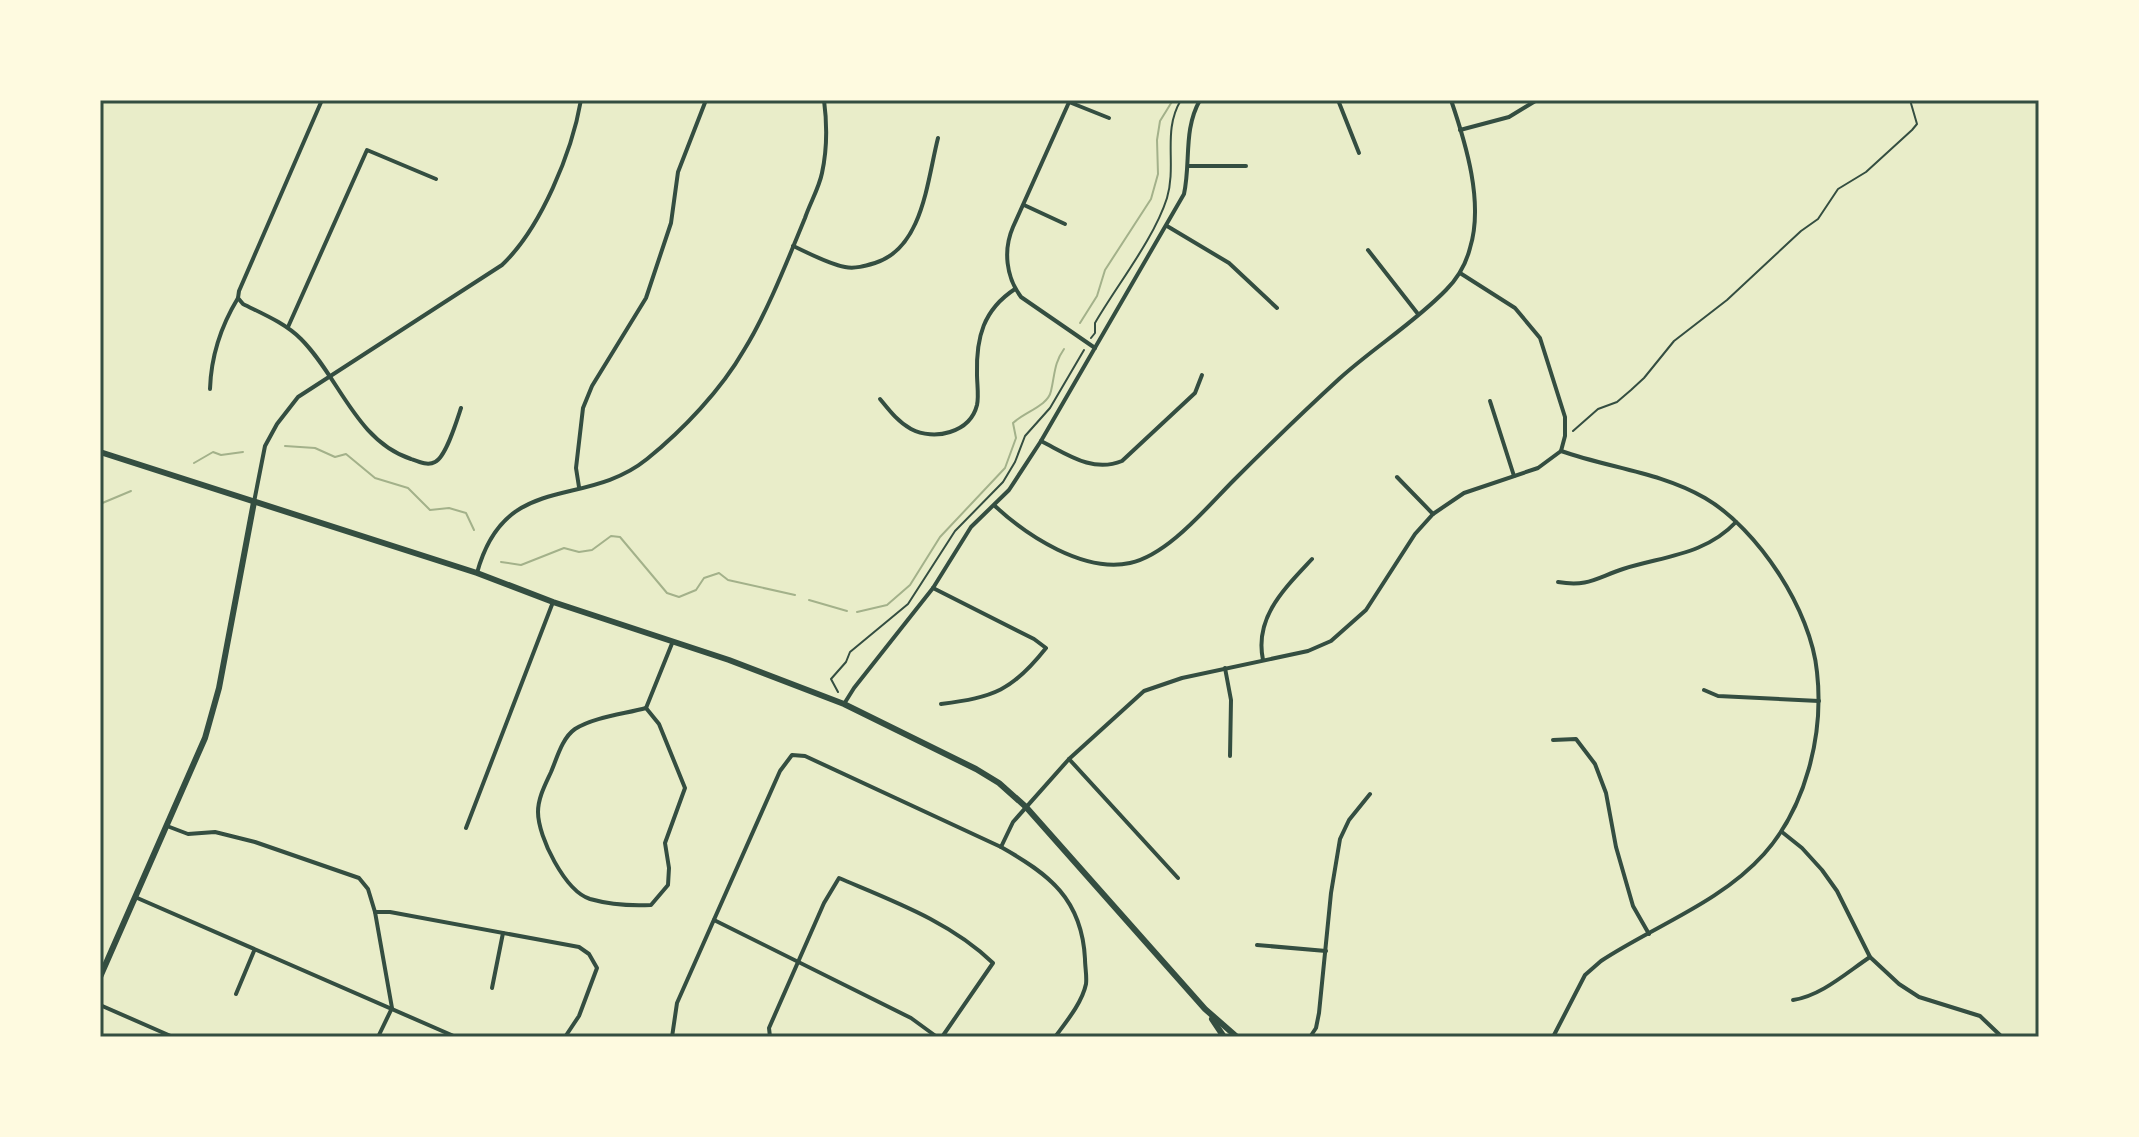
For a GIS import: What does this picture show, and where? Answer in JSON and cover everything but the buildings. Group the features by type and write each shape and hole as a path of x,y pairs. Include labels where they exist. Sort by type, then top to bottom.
{"street":[{"path":"210,389 216,345 322,100"},
{"path":"100,977 211,719 265,446 270,435 298,397 502,265 518,250 551,187 577,124 581,100"},
{"path":"579,487 576,468 583,408 592,386 646,298 671,223 678,172 706,100"},
{"path":"477,573 483,550 494,533 520,507 541,497 608,482 647,459 693,415 745,349 793,246 822,173 826,118 824,100"},
{"path":"844,704 933,588 959,543 1009,490 1041,441 1184,194 1190,122 1200,100"},
{"path":"1338,100 1359,153"},
{"path":"995,506 1027,533 1081,559 1113,566 1140,561 1177,535 1340,378 1445,291 1460,273 1477,220 1476,201 1451,100"},
{"path":"1460,130 1509,117 1537,100"},
{"path":"1095,348 1029,305 1015,289 1007,258 1007,241 1070,101 1109,118"},
{"path":"793,246 844,267 861,268 881,261 900,249 915,230 938,138"},
{"path":"288,327 367,150 436,179"},
{"path":"1188,166 1246,166"},
{"path":"1024,205 1065,224"},
{"path":"1167,226 1229,263 1277,308"},
{"path":"1368,250 1418,314"},
{"path":"1001,847 1013,822 1069,759 1144,691 1156,685 1225,668 1308,651 1331,641 1366,610 1415,534 1433,514 1464,493 1538,468 1561,451 1565,417 1544,346 1534,329 1509,304 1460,273"},
{"path":"880,399 912,430 942,434 955,431 967,423 978,403 980,333 997,302 1015,289"},
{"path":"238,298 243,304 288,327 310,348 346,402 377,439 396,453 422,463 434,463 442,457 461,408"},
{"path":"1041,441 1098,466 1122,461 1195,393 1202,375"},
{"path":"1490,401 1514,476"},
{"path":"1553,1037 1585,975 1601,961 1726,887 1762,856 1782,831 1800,794 1812,758 1819,701 1817,669 1800,615 1768,557 1736,522 1707,499 1664,479 1561,451"},
{"path":"100,452 477,573 553,602 673,641 844,704 976,769 999,783 1026,807 1205,1009 1237,1037"},
{"path":"1397,477 1433,514"},
{"path":"1558,582 1578,585 1622,569 1691,552 1716,540 1736,522"},
{"path":"1263,660 1261,634 1272,606 1312,559"},
{"path":"933,588 1046,648 998,692 985,698 941,704"},
{"path":"466,828 553,602"},
{"path":"646,708 673,641"},
{"path":"1225,668 1231,700 1230,756"},
{"path":"1704,690 1718,696 1819,701"},
{"path":"646,708 659,724 685,788 665,843 668,885 651,905 587,898 570,886 555,865 537,816 538,801 564,742 574,730 597,720 646,708"},
{"path":"1553,740 1576,739 1595,764 1606,793 1616,847 1633,906 1649,934"},
{"path":"672,1037 677,1003 780,771 792,755 805,756 1001,847 1034,867 1060,889 1080,925 1086,983 1069,1018 1055,1037"},
{"path":"1069,759 1178,878"},
{"path":"1310,1037 1316,1028 1319,1013 1331,893 1340,839 1349,820 1370,794"},
{"path":"167,826 188,834 215,832 255,842 359,878 368,889 375,912 392,1008 378,1037"},
{"path":"1782,831 1802,848 1830,881 1870,957 1899,984 1919,997 1980,1016 2002,1037"},
{"path":"714,920 799,961 911,1018 940,1037 993,963 973,943 911,909 839,878 824,903 799,961 769,1028 770,1037"},
{"path":"135,897 456,1037"},
{"path":"375,912 390,912 579,947 594,959 597,968 579,1016 565,1037"},
{"path":"492,988 503,933"},
{"path":"1257,945 1326,951"},
{"path":"236,994 254,951"},
{"path":"1793,1000 1816,993 1870,957"},
{"path":"100,1005 173,1037"},
{"path":"1205,1009 1224,1037"}],"path":[{"path":"844,704 831,679 846,662 850,652 908,604 955,531 1003,482 1025,436 1050,408 1078,355 1081,357 1082,350 1095,348 1091,337 1095,333 1095,323 1136,258 1166,201 1171,174 1170,130 1181,100"},
{"path":"1565,436 1598,409 1617,402 1638,384 1674,341 1727,300 1818,219 1838,189 1866,172 1912,130 1917,124 1910,100"}],"waterway":[{"path":"1080,323 1097,296 1105,270 1151,199 1158,174 1160,121 1173,100"},
{"path":"857,612 887,605 910,585 940,537 1005,468 1016,438 1013,423 1041,405 1049,396 1064,349"},
{"path":"285,446 315,448 335,457 346,454 375,478 408,488 430,510 449,508 466,513 474,530"},
{"path":"194,463 213,452 221,455 243,452"},
{"path":"100,504 131,491"},
{"path":"501,562 521,565 564,548 579,552 592,550 611,536 620,537 667,593 679,597 696,590 704,578 719,573 728,580 795,595"},
{"path":"809,600 847,611"}]}
